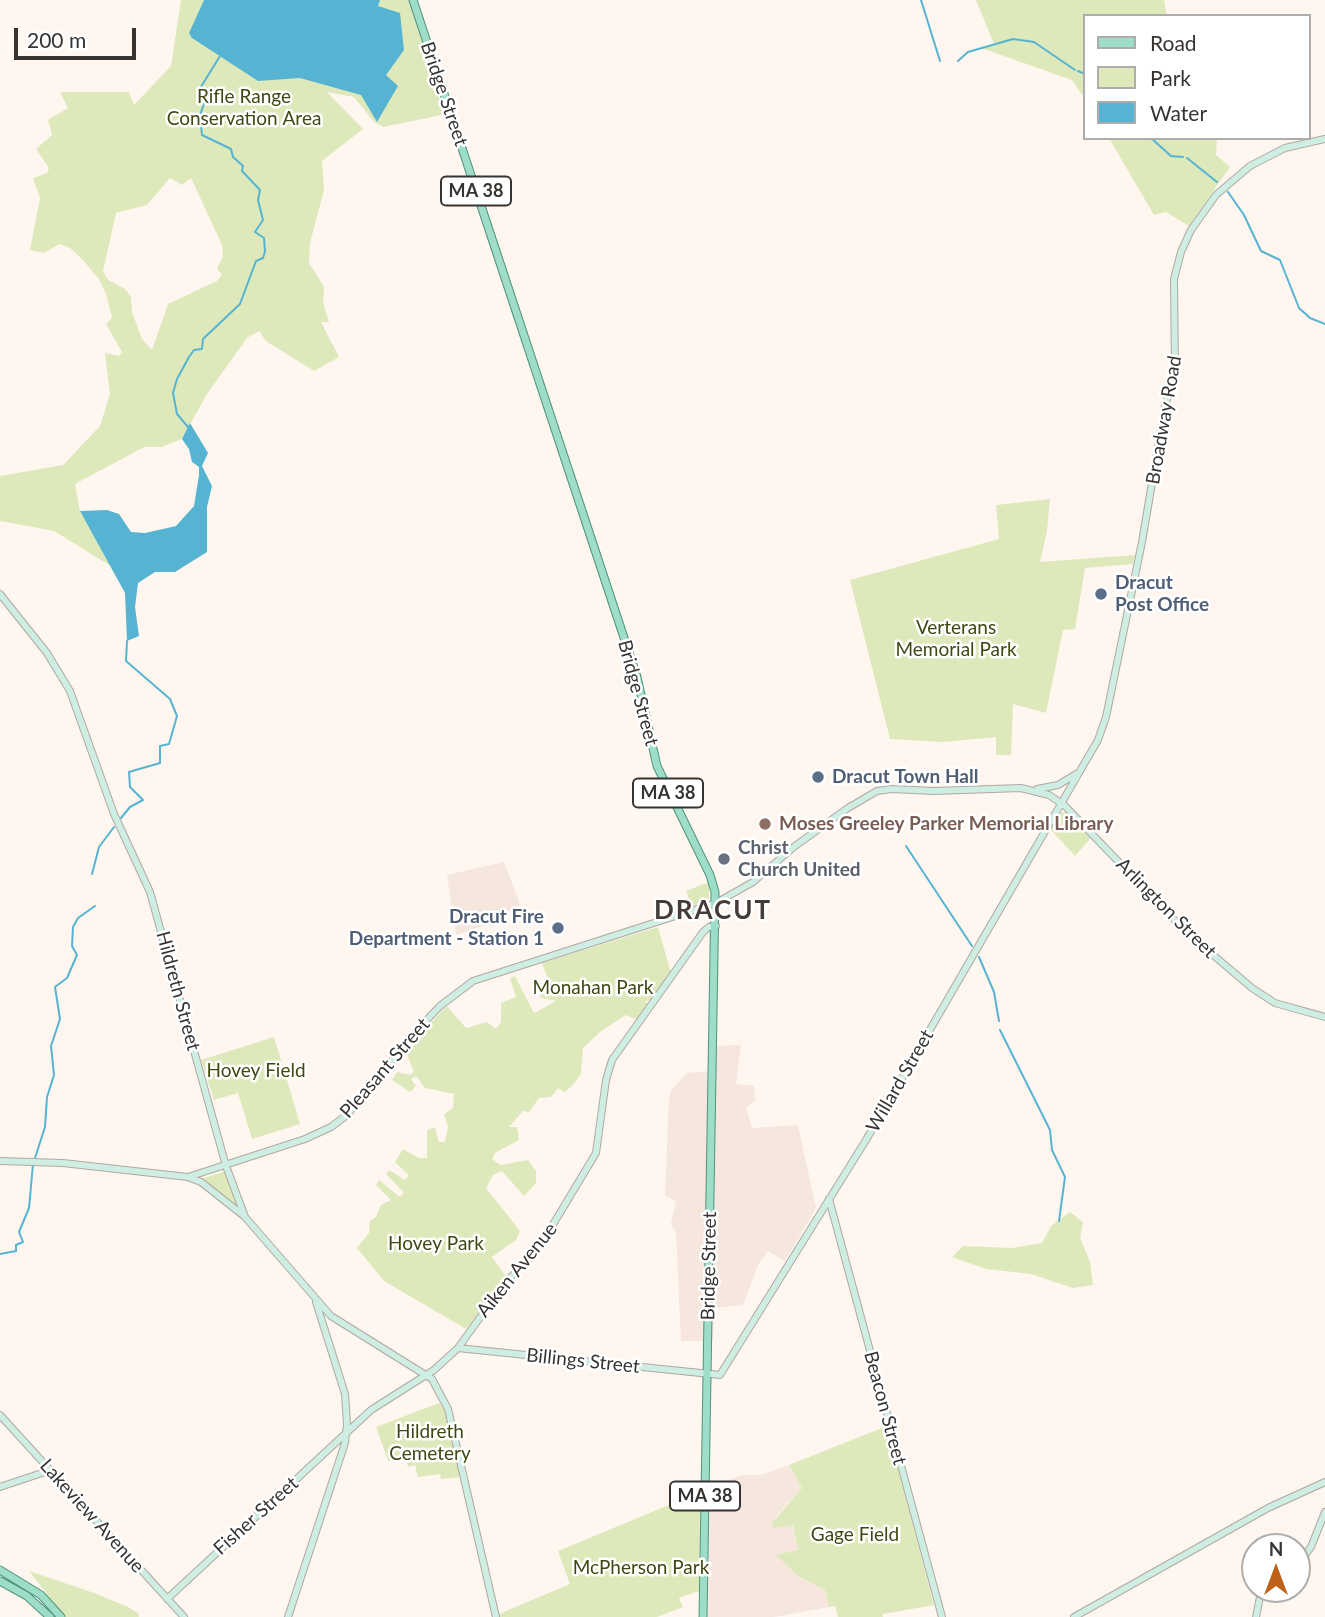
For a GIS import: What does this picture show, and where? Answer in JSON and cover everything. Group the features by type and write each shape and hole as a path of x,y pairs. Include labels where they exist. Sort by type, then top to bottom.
{"main road":[{"name":"Bridge Street","path":"413,0 637,677 657,766 710,875 716,903 703,1617"},
{"path":"0,1570 41,1595 61,1617"},
{"path":"0,1581 27,1596 50,1617"}],"street":[{"name":"Broadway Road","path":"1079,772 1098,740 1106,717 1142,542 1177,358 1174,279 1181,252 1204,211 1240,173 1285,148 1325,139"},
{"name":"Hildreth Street","path":"0,594 47,653 82,718 114,814 155,905 226,1167 245,1217 315,1300 341,1322 428,1375 449,1409 496,1617"},
{"path":"1032,790 1058,785 1079,772"},
{"name":"Willard Street","path":"707,1374 720,1375 830,1199 1079,772"},
{"name":"Arlington Street","path":"716,903 753,882 823,825 877,791 1032,790 1049,795 1061,803 1186,932 1252,988 1282,1006 1325,1017"},
{"name":"Pleasant Street","path":"0,1161 35,1161 188,1177 226,1167 331,1127 347,1115 440,1006 473,981 716,903"},
{"name":"Aiken Avenue","path":"346,1434 391,1395 428,1375 458,1348 506,1283 537,1251 589,1170 596,1153 606,1080 612,1060 704,932 709,927 716,926"},
{"path":"188,1177 201,1182 245,1217"},
{"name":"Beacon Street","path":"830,1199 942,1617"},
{"path":"288,1617 346,1434 345,1394 315,1300"},
{"name":"Billings Street","path":"458,1348 707,1374"},
{"name":"Lakeview Avenue","path":"0,1415 184,1617"},
{"name":"Fisher Street","path":"167,1599 346,1434"},
{"path":"0,1487 51,1470"},
{"path":"1074,1617 1268,1508 1325,1482"},
{"path":"1311,1547 1325,1512"}],"shaded area":[{"path":"504,862 521,907 497,916 498,921 456,935 447,875"},
{"path":"741,1045 736,1084 754,1086 755,1100 746,1107 752,1128 798,1125 816,1208 785,1261 768,1251 758,1265 743,1305 714,1308 713,1341 681,1341 676,1232 671,1224 676,1201 665,1196 669,1097 672,1089 687,1073 709,1071 710,1046"},
{"path":"789,1465 802,1488 778,1514 772,1525 774,1528 792,1524 798,1550 777,1555 798,1576 825,1590 829,1607 774,1617 708,1617 710,1488 742,1475 761,1475"}],"green space":[{"name":"Rifle Range Conservation Area","path":"181,0 409,0 444,112 442,115 383,127 374,122 354,97 327,92 363,129 322,161 324,190 310,243 309,263 324,287 323,303 329,322 321,322 339,357 314,371 266,341 259,331 247,338 207,394 182,439 162,447 144,447 75,484 80,511 114,568 54,531 0,521 0,476 63,465 100,426 110,394 105,353 119,356 122,352 106,324 112,318 106,294 99,279 82,259 70,248 60,244 44,253 30,250 40,198 33,178 47,173 49,168 36,149 52,135 48,120 68,108 60,92 129,92 134,105 171,66","holes":["170,178 182,185 191,178 222,245 223,256 217,268 222,275 217,281 168,304 152,350 142,339 132,312 131,297 125,289 108,280 103,271 116,213 147,205"]},
{"path":"976,0 1164,0 1167,14 1084,14 1084,98 1072,80 981,48 994,44"},
{"path":"1110,140 1217,140 1216,155 1230,167 1189,226 1166,212 1154,215"},
{"name":"Verterans Memorial Park","path":"1050,499 1040,562 1135,555 1133,564 1085,568 1075,629 1063,630 1046,713 1013,704 1011,755 996,755 996,737 944,742 890,739 850,580 999,539 996,505"},
{"path":"1065,812 1092,837 1075,856 1050,829 1060,813"},
{"path":"709,882 709,899 692,907 686,891"},
{"path":"658,927 671,973 654,998 645,1002 649,1004 639,1021 626,1015 601,1031 583,1048 581,1074 573,1085 565,1092 558,1088 551,1097 539,1098 529,1112 523,1111 509,1127 517,1127 519,1140 495,1153 492,1159 501,1165 528,1160 536,1171 536,1183 524,1196 502,1171 493,1175 486,1188 520,1231 516,1240 492,1257 505,1275 503,1282 466,1329 384,1281 357,1248 369,1233 370,1221 376,1217 381,1205 391,1200 376,1185 379,1180 400,1197 404,1193 386,1174 389,1170 405,1180 409,1175 395,1162 403,1149 419,1158 427,1158 427,1130 435,1127 439,1142 445,1142 448,1127 444,1114 453,1108 454,1094 425,1088 416,1076 411,1079 416,1086 410,1092 392,1080 397,1072 410,1075 414,1072 406,1052 410,1044 447,1006 466,1028 487,1022 496,1029 501,1022 501,1003 516,997 510,978 515,976 534,1013 556,1001 541,998 538,991 549,982 542,963"},
{"name":"Hovey Field","path":"274,1037 300,1124 252,1139 238,1093 214,1100 201,1060"},
{"path":"226,1171 237,1205 236,1207 200,1179"},
{"path":"1070,1212 1083,1222 1080,1238 1090,1262 1093,1285 1073,1288 1031,1274 986,1269 952,1257 963,1246 1012,1248 1042,1243 1051,1226"},
{"name":"Hildreth Cemetery","path":"439,1403 446,1412 460,1477 441,1479 440,1474 418,1477 415,1465 408,1467 405,1456 388,1461 376,1427"},
{"name":"Gage Field","path":"887,1426 934,1605 883,1614 883,1617 838,1617 835,1606 829,1607 825,1590 798,1576 776,1555 798,1550 793,1525 774,1528 772,1523 802,1488 789,1465"},
{"name":"McPherson Park","path":"700,1492 699,1591 679,1598 683,1607 657,1617 500,1617 499,1614 570,1584 558,1551"},
{"path":"29,1571 126,1606 138,1613 139,1617 65,1617"}],"water":[{"path":"204,0 380,0 378,6 400,13 404,50 386,75 398,86 377,122 361,95 300,78 258,81 192,38 189,33"},
{"path":"190,423 208,453 202,466 212,486 207,507 207,552 175,572 155,572 138,583 135,607 139,636 127,641 125,593 80,511 107,510 119,514 131,532 145,533 176,526 194,506 199,475 199,467 192,462 189,449 182,439"}],"waterway":[{"path":"921,0 940,61"},
{"path":"958,61 968,52 1013,39 1034,42 1075,70"},
{"path":"188,427 177,414 173,393 177,379 194,350 202,349 203,339 240,304 256,261 263,258 265,251 264,238 255,232 263,220 258,200 260,190 242,171 243,166 233,157 231,149 202,135 200,116 204,103 199,90 220,56"},
{"path":"1078,71 1084,74"},
{"path":"1153,140 1171,156 1183,157"},
{"path":"1187,158 1217,182"},
{"path":"1228,192 1244,215 1261,251 1280,260 1299,308 1310,318 1325,324"},
{"path":"121,818 130,807 143,800 130,787 129,772 160,763 160,746 169,744 177,716 170,699 126,661 127,641"},
{"path":"92,874 99,847 114,827"},
{"path":"906,846 972,946"},
{"path":"35,1158 45,1127 47,1097 54,1075 51,1046 60,1019 55,987 67,978 77,955 72,946 73,927 78,918 95,906"},
{"path":"979,957 994,992 999,1021"},
{"path":"1000,1030 1050,1130 1052,1150 1065,1177 1059,1221"},
{"path":"0,1254 16,1251 16,1245 23,1242 19,1232 29,1208 33,1164"}],"place":[{"name":"Dracut Post Office","path":"1101,594"},
{"name":"Dracut Town Hall","path":"818,777"},
{"name":"Moses Greeley Parker Memorial Library","path":"765,824"},
{"name":"Christ Church United","path":"724,859"},
{"name":"Dracut Fire Department - Station 1","path":"558,928"}],"district":[{"name":"DRACUT","path":"713,911"}],"park label":[{"name":"Monahan Park","path":"593,988"},
{"name":"Hovey Park","path":"436,1244"}]}
